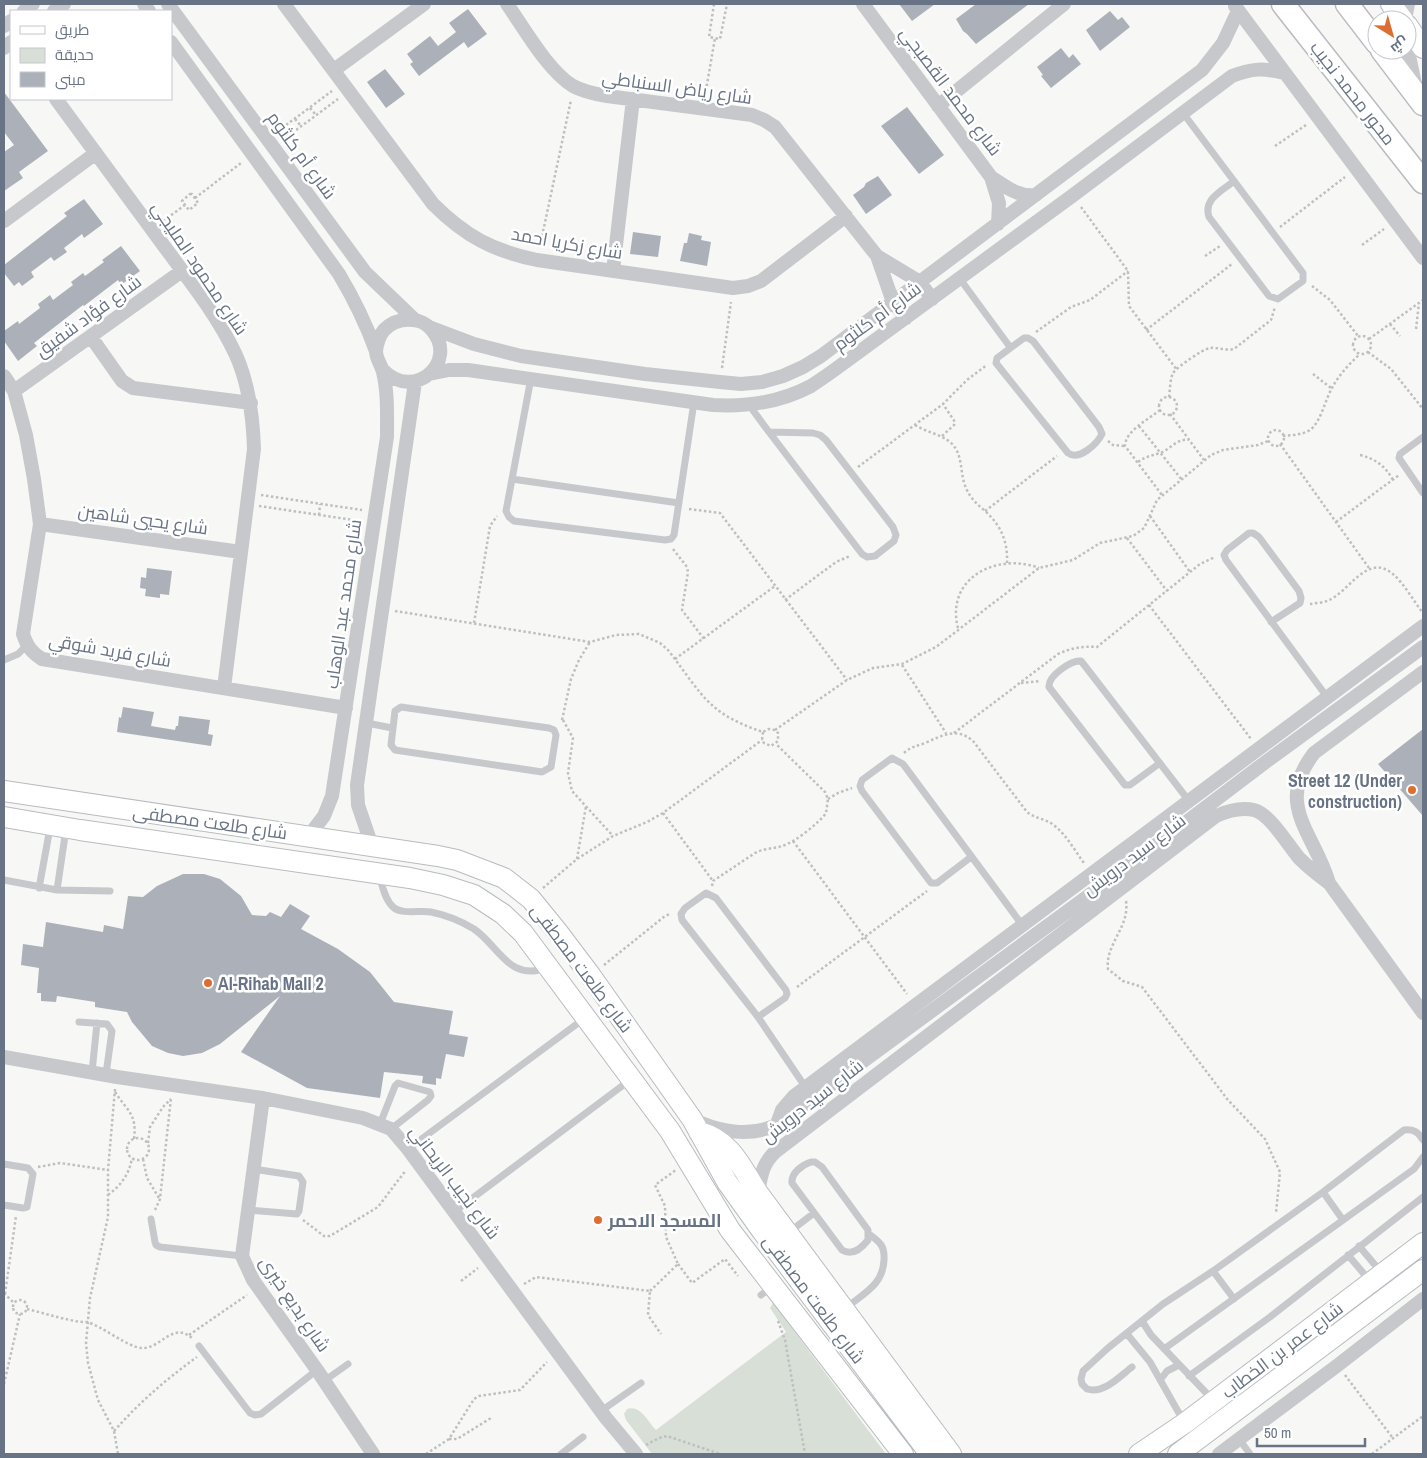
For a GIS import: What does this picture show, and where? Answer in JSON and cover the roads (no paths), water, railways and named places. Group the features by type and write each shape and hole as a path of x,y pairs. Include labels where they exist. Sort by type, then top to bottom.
{"main road":[{"name":"محور محمد نجيب","path":"1283,4 1423,182"},
{"path":"1347,4 1367,30"},
{"path":"1389,60 1420,101"}],"street":[{"name":"شارع أم كلثوم","path":"168,4 365,272 415,320"},
{"name":"شارع زكريا احمد","path":"284,4 433,204 450,221 470,236 490,247 513,255 537,260 733,288 748,286 761,281 846,216"},
{"path":"334,70 424,4"},
{"name":"شارع رياض السنباطي","path":"507,4 560,76 574,86 590,93 752,115 775,127 877,256 893,302 906,318"},
{"name":"شارع محمد القصبجي","path":"863,4 991,177 999,203 998,224"},
{"path":"938,106 1064,4"},
{"name":"شارع أم كلثوم","path":"429,327 474,344 522,356 645,374 741,384 762,382 783,376 803,367 893,302 1202,70 1223,43 1235,7"},
{"path":"1235,7 1423,258"},
{"path":"172,43 340,274 367,325 378,362 389,377 397,381 415,382 429,374 439,360 440,351 439,342 429,327 415,320 406,319 396,321 388,326 381,334 376,352"},
{"path":"1410,60 1420,101"},
{"name":"شارع أم كلثوم","path":"429,374 449,370 468,370 712,405 749,405 781,398 810,386 906,318 1232,76 1258,69 1284,73"},
{"name":"شارع محمود المليجي","path":"57,100 182,271 223,331 236,354 245,378 254,426 254,449 224,688"},
{"path":"613,271 633,100"},
{"path":"4,221 96,153"},
{"name":"شارع محمد القصبجي","path":"991,177 1018,193 1027,196 1036,195"},
{"name":"شارع رياض السنباطي","path":"877,256 920,282"},
{"name":"شارع فؤاد شفيق","path":"14,391 182,271"},
{"path":"920,282 932,299"},
{"path":"91,337 122,381 133,388 251,403"},
{"name":"شارع محمد عبد الوهاب","path":"308,836 324,816 332,796 387,437 383,370"},
{"name":"شارع فريد شوقي","path":"4,376 14,391 32,470 40,524 23,634 27,645 33,653 42,659 346,708"},
{"path":"372,846 358,805 358,792 415,382"},
{"name":"شارع يحيي شاهين","path":"40,524 241,552"},
{"path":"776,1125 787,1102 1423,626"},
{"path":"1405,640 1419,651"},
{"name":"شارع سيد درويش","path":"696,1125 729,1131 756,1132 767,1130 776,1125 1102,886 1267,760 1419,651"},
{"path":"1423,672 1314,753 1302,770 1297,791 1297,810 1300,819 1321,860 1329,883 1423,1013"},
{"path":"1259,749 1267,760"},
{"name":"شارع طلعت مصطفى","path":"4,791 457,860 504,878 531,899 589,974 696,1125 728,1182 762,1231 930,1454"},
{"name":"شارع سيد درويش","path":"758,1193 762,1170 775,1152 1208,821 1224,813 1244,809 1255,810 1266,816 1300,859 1329,883"},
{"name":"شارع طلعت مصطفى","path":"4,817 410,878 443,885 474,895 504,914 523,933 632,1079 689,1160 767,1291 903,1454"},
{"path":"1092,874 1102,886"},
{"path":"565,989 589,974"},
{"path":"4,1057 263,1098 363,1118 386,1127"},
{"name":"شارع بديع خيرى","path":"263,1098 242,1256 248,1273 320,1375 372,1454"},
{"path":"696,1125 728,1146 740,1162 758,1193 951,1454"},
{"name":"شارع نجيب الريحاني","path":"386,1127 411,1153 601,1411 635,1454"},
{"name":"شارع عمر بن الخطاب","path":"1139,1454 1185,1423 1423,1243"},
{"name":"شارع عمر بن الخطاب","path":"1178,1454 1423,1270"},
{"path":"1219,1454 1423,1299"}],"lane":[{"path":"1183,113 1273,232 1303,273 1303,281 1278,299 1268,296 1209,216 1206,209 1208,202 1234,181"},
{"path":"960,279 1010,347"},
{"path":"1024,338 1033,341 1100,427 1102,434 1098,441 1078,456 1072,456 1065,450 996,363 997,358 1010,347 1024,338"},
{"path":"531,378 506,511 509,517 514,520 666,540 671,539 674,535 694,401"},
{"path":"749,405 769,432 862,554 867,557 875,556 894,541 896,535 893,527 826,440 820,435 813,433 769,432"},
{"path":"1423,437 1400,454 1399,458 1423,493"},
{"path":"512,479 679,505"},
{"path":"1272,622 1300,603 1300,591 1259,536 1249,533 1227,550 1224,555 1226,560 1327,697"},
{"path":"4,660 18,654 27,645"},
{"path":"1160,763 1130,785 1125,785 1049,687 1052,676 1075,660 1081,660 1160,763 1189,801"},
{"path":"402,707 550,728 554,730 556,735 551,767 542,772 395,750 390,745 392,728 395,711 402,707"},
{"path":"367,723 392,728"},
{"path":"971,857 937,883 931,883 862,791 860,786 862,780 892,758 904,764 1022,926"},
{"path":"39,888 59,826"},
{"path":"57,890 59,826"},
{"path":"378,873 390,903 397,910 432,912 460,922 486,939 505,961 516,968 536,971 548,967"},
{"path":"4,880 57,890 110,891"},
{"path":"758,1017 786,998 786,990 711,895 706,893 684,908 681,914 682,920 758,1017 806,1089"},
{"path":"411,1153 586,1017"},
{"path":"79,1022 107,1024 112,1031 111,1075"},
{"path":"92,1072 97,1023"},
{"path":"454,1212 632,1079"},
{"path":"398,1083 430,1092 428,1100 386,1127 395,1086 398,1083"},
{"path":"1132,1367 1106,1387 1099,1390 1087,1389 1082,1384 1083,1371 1094,1360 1163,1304 1213,1271 1323,1192 1404,1130 1412,1130 1418,1133 1423,1140"},
{"path":"1164,1348 1414,1169 1423,1157"},
{"path":"844,1310 878,1282 883,1274 884,1248 880,1241 869,1234 866,1227 822,1167 815,1162 811,1162 795,1172 792,1179 794,1186 839,1247 845,1252 854,1252 866,1243 869,1234"},
{"path":"4,1164 28,1168 32,1170 33,1174 27,1207 4,1204"},
{"path":"248,1210 294,1215 299,1211 302,1178 253,1169"},
{"path":"1323,1192 1343,1220"},
{"path":"1189,1376 1270,1317 1423,1197"},
{"path":"788,1233 814,1213"},
{"path":"151,1219 155,1242 160,1247 242,1256"},
{"path":"1359,1246 1377,1279"},
{"path":"1348,1255 1377,1279"},
{"path":"1213,1271 1234,1299"},
{"path":"1142,1321 1151,1335 1214,1401"},
{"path":"1127,1334 1150,1362 1185,1423"},
{"path":"201,1349 250,1413 255,1415 260,1414 320,1375 348,1364"},
{"path":"1161,1379 1167,1372 1179,1366"},
{"path":"601,1411 641,1384"},
{"path":"561,1454 582,1437"},
{"path":"1239,1439 1250,1454"}],"place":[{"name":"Street 12 (Under construction)","path":"1412,790"},
{"name":"Al-Rihab Mall 2","path":"208,983"},
{"name":"المسجد الاحمر","path":"598,1220"}]}
